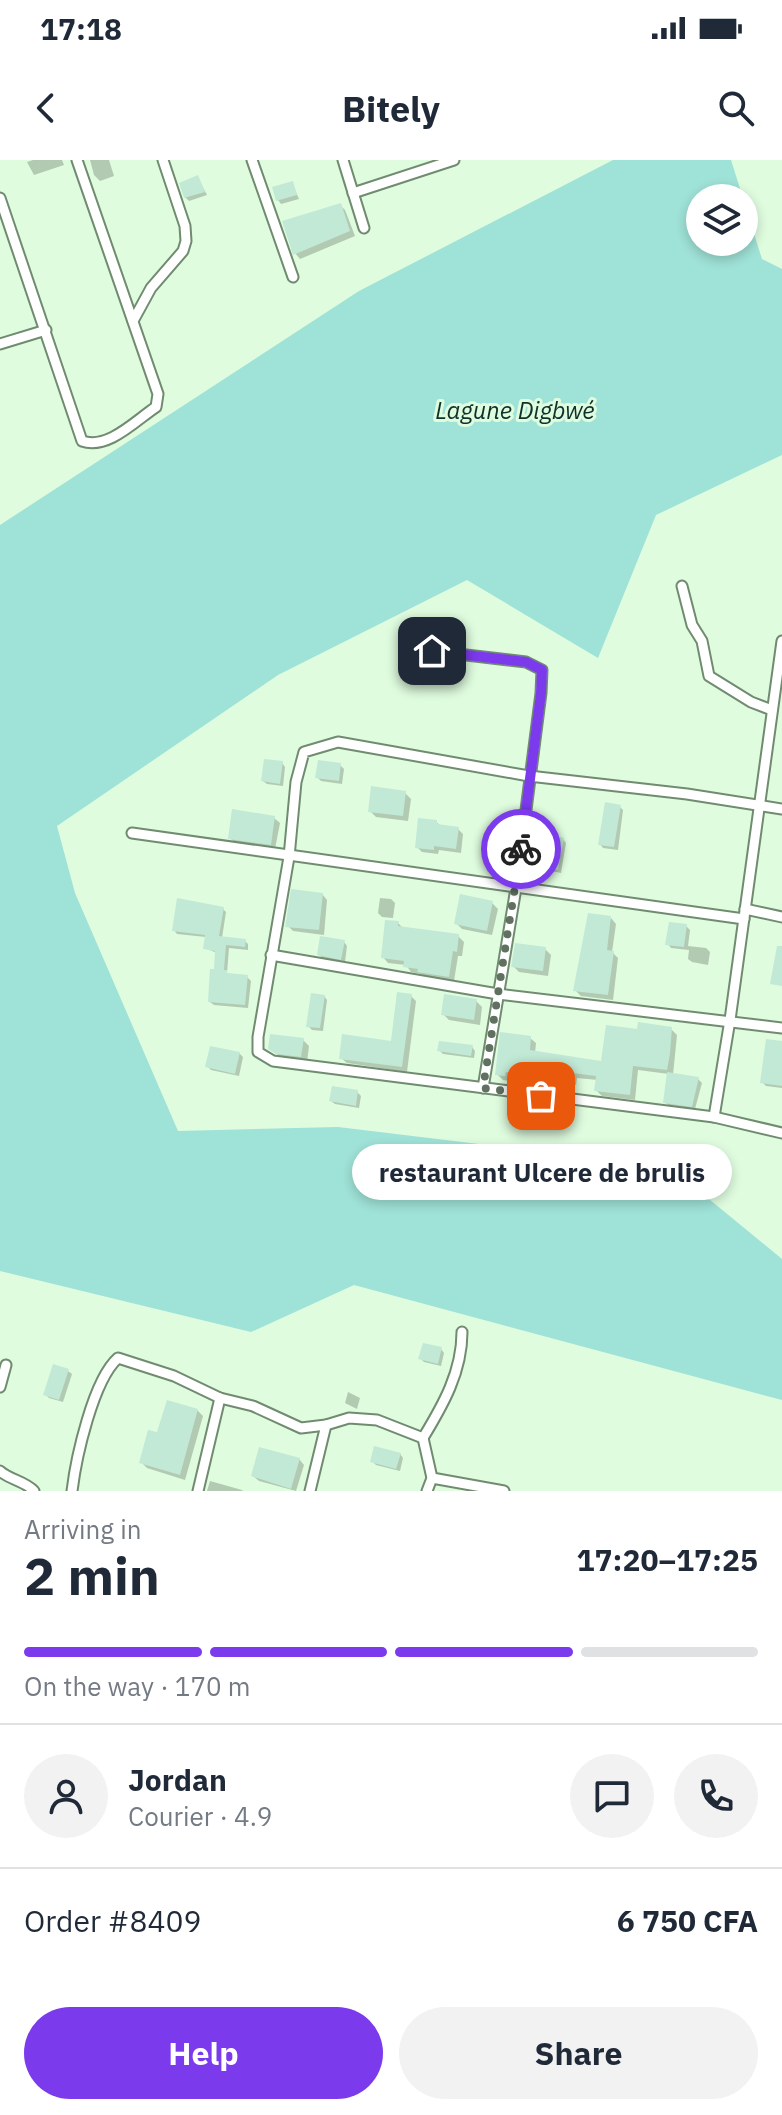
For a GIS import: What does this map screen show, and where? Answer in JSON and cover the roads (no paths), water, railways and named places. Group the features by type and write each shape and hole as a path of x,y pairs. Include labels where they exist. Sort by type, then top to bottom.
{"street":[{"path":"0,198 82,441 93,445 103,443 156,407 159,401 77,160"},
{"path":"133,321 151,288 183,251 186,241 185,226 163,160"},
{"path":"252,160 293,277"},
{"path":"343,160 364,228"},
{"path":"353,193 454,160"},
{"path":"0,344 46,330"},
{"path":"682,586 692,625 702,641 709,676 751,702 772,710"},
{"path":"714,1117 772,710 779,687 782,641"},
{"path":"432,651 526,662 542,670 516,888 483,1088"},
{"path":"782,809 687,794 529,776 338,742 304,752 299,766 289,857 258,1037 258,1052 273,1061 714,1117 782,1133"},
{"path":"132,833 516,888 782,917"},
{"path":"271,955 498,994 782,1028"},
{"path":"427,1491 432,1478 423,1438 443,1405 458,1369 462,1332"},
{"path":"72,1491 75,1464 96,1395 108,1366 118,1358 174,1376 220,1398 253,1406 301,1428 349,1418 377,1420 423,1438"},
{"path":"0,1387 6,1365"},
{"path":"198,1491 220,1398"},
{"path":"310,1491 326,1425"},
{"path":"0,1471 7,1478 34,1491"},
{"path":"432,1478 504,1491"}],"water":[{"name":"Lagune Digbwé","path":"613,160 731,160 739,184 686,184 686,256 758,256 758,246 762,259 782,269 782,455 656,515 598,658 467,580 278,675 57,826 75,893 178,1131 338,1127 670,1167 782,1259 782,1400 354,1285 251,1332 0,1271 0,525 359,291"}],"place":[{"name":"restaurant Ulcere de brulis","path":"541,1096"}]}
